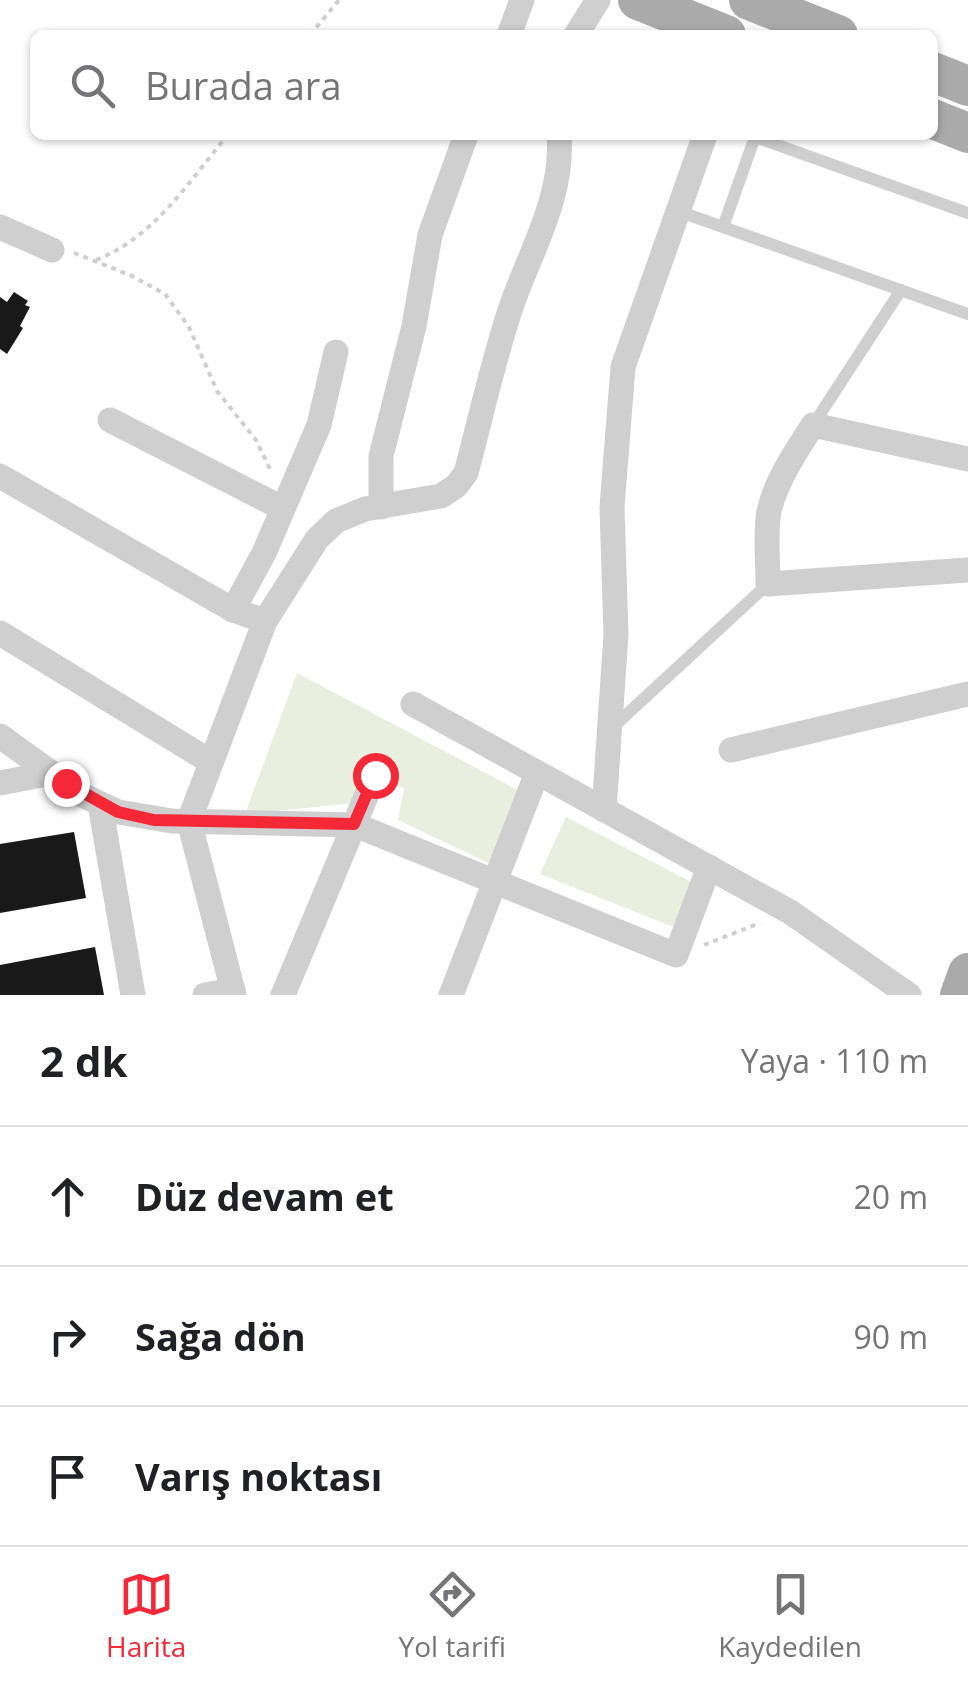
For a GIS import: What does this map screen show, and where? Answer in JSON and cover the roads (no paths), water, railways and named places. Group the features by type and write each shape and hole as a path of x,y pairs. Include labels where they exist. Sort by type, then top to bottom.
{"main road":[{"path":"638,0 713,30"},
{"path":"750,0 825,30"},
{"path":"938,74 968,86"},
{"path":"938,121 968,133"},
{"path":"960,995 968,973"}],"street":[{"path":"511,30 522,0"},
{"path":"579,30 598,0"},
{"path":"381,507 381,456 414,326 430,235 464,140"},
{"path":"204,995 233,992 189,821 266,621 326,529 350,514 442,496 466,473 511,307 554,194 560,164 559,140"},
{"path":"604,810 616,635 612,507 623,367 703,140"},
{"path":"0,226 52,250"},
{"path":"233,610 264,554 320,425 336,352"},
{"path":"110,420 284,503"},
{"path":"968,460 813,425 792,459 770,510 768,584 968,570"},
{"path":"0,476 233,610 266,621"},
{"path":"0,633 211,762"},
{"path":"731,750 968,694"},
{"path":"412,704 790,912 909,995"},
{"path":"5,744 100,804 137,817 354,824 676,955 709,867"},
{"path":"451,995 536,772"},
{"path":"0,783 52,773"},
{"path":"284,995 375,775"},
{"path":"100,804 133,995"}],"lane":[{"path":"723,226 754,140"},
{"path":"761,140 968,213"},
{"path":"678,211 968,314"},
{"path":"813,425 901,290"},
{"path":"610,731 768,584"}]}
